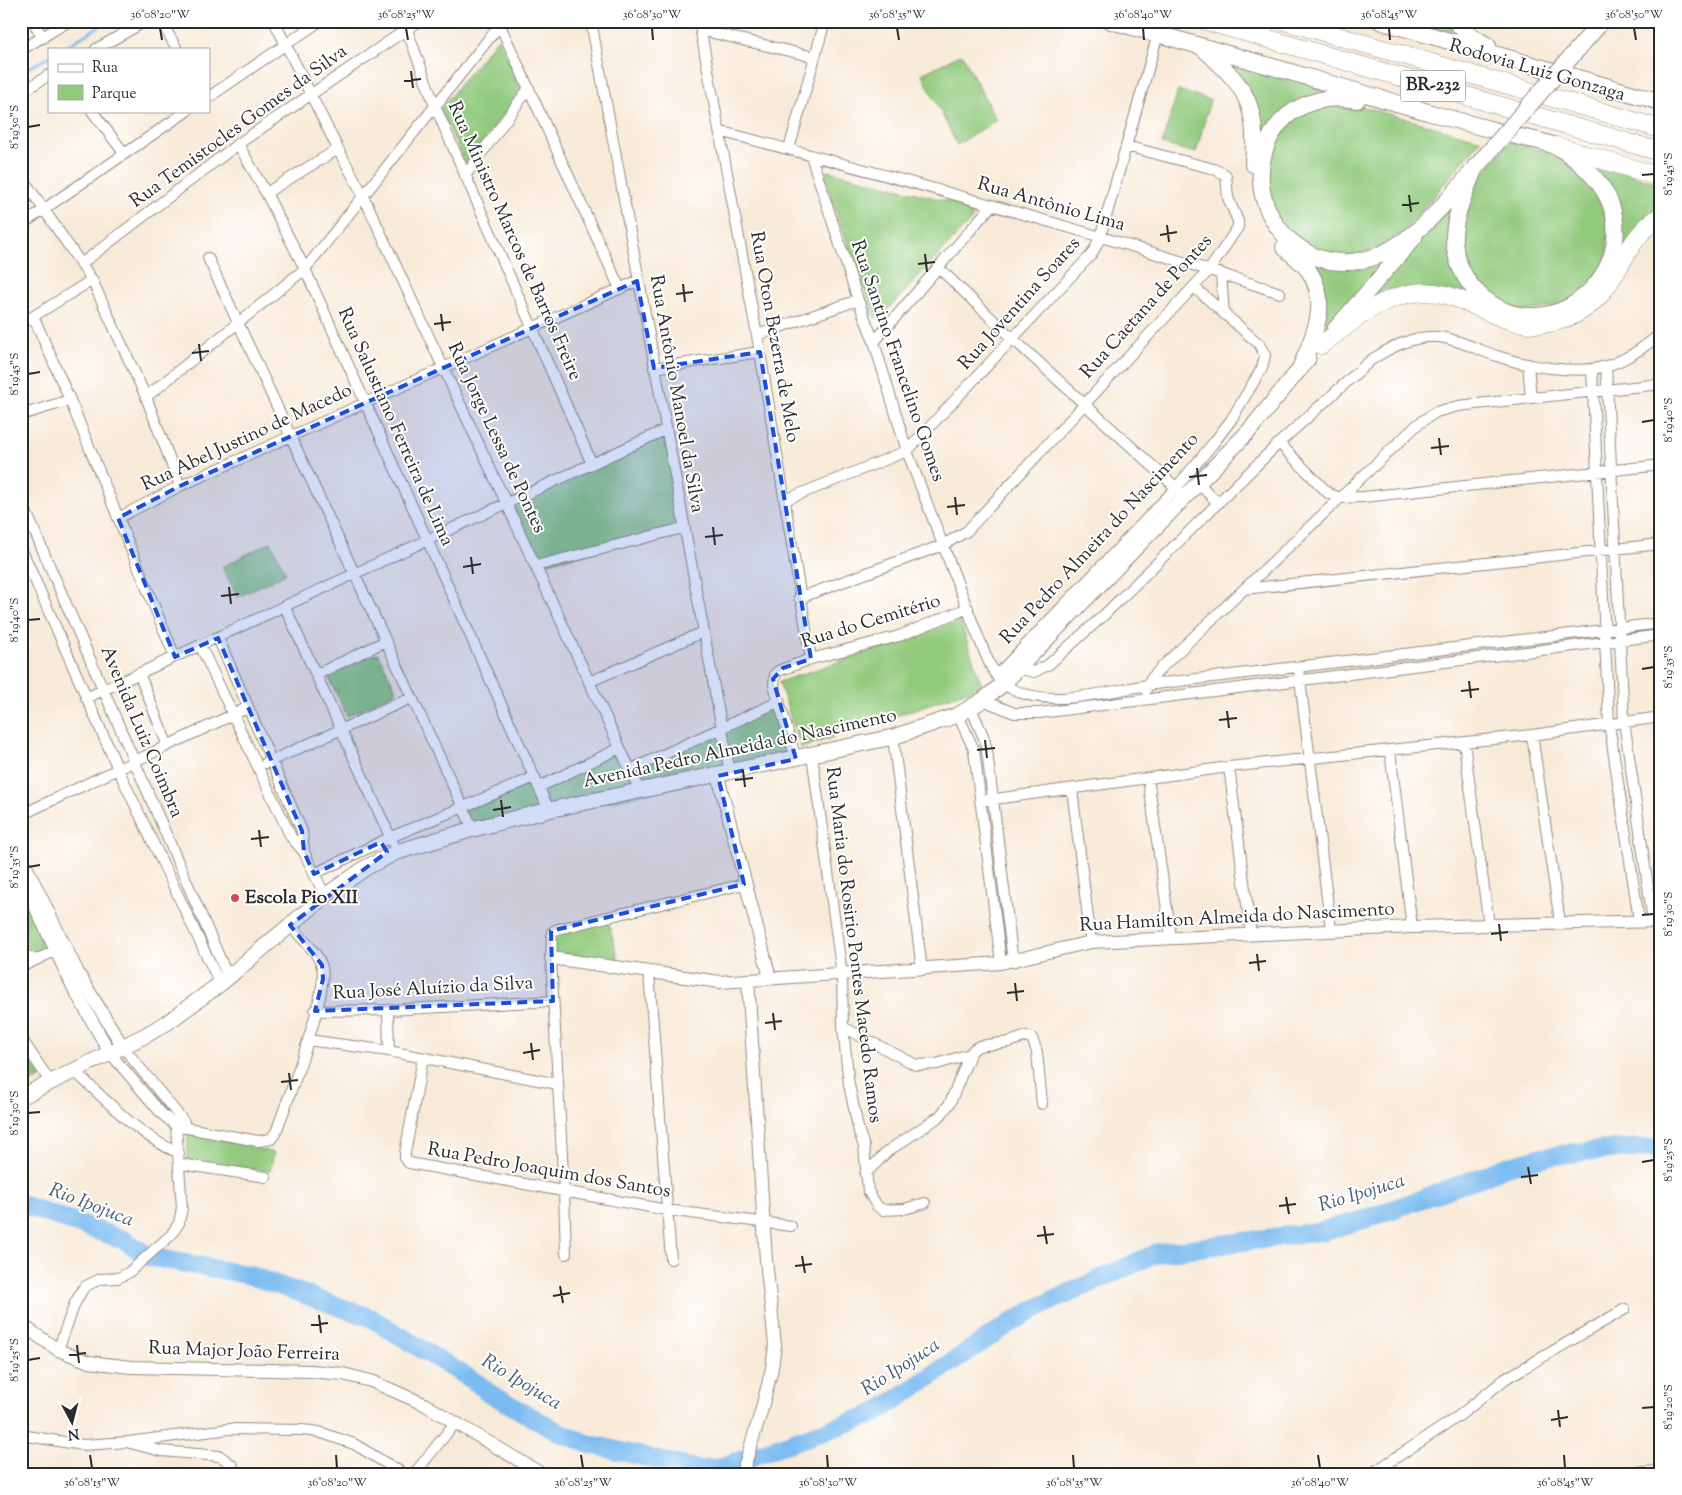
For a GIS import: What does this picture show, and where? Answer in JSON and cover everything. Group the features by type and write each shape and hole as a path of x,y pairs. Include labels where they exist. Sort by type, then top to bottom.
{"highway":[{"path":"1132,21 1154,33"},
{"name":"BR-232","path":"1206,21 1661,152"},
{"name":"Rodovia Luiz Gonzaga","path":"1285,21 1661,129"},
{"name":"BR-232","path":"1556,146 1661,178"},
{"path":"1321,345 1372,308 1395,298 1421,292 1433,292 1455,297 1506,321 1521,324 1549,323 1562,320 1577,313 1603,293 1639,234 1661,216"}],"main road":[{"name":"BR-232","path":"1111,21 1439,115 1556,146"},
{"name":"BR-232","path":"1380,21 1661,102"},
{"path":"1455,21 1467,33 1510,58"},
{"path":"1584,42 1592,21"},
{"path":"1439,115 1337,97 1310,101 1294,110 1279,124 1266,147 1261,167 1264,200 1276,226 1297,247 1326,260 1339,262 1366,260 1394,247 1428,223 1602,21"},
{"path":"1200,46 1236,80 1249,104 1255,131 1252,187 1261,218 1274,236 1308,270 1318,289 1320,299 1319,321 1300,369"},
{"path":"1475,167 1459,209 1455,228 1455,246 1461,270 1474,290 1498,308 1526,316 1552,313 1576,303 1594,289 1608,269 1616,237 1614,213 1605,192 1589,172 1556,146"},
{"name":"Avenida Pedro Almeida do Nascimento","path":"21,1097 160,1026 224,981 325,896 367,867 397,852 473,829 549,810 724,775 893,737 971,708 1000,679 1020,669 1181,492 1198,483 1249,431 1300,369 1428,223"}],"street":[{"path":"33,21 43,38"},
{"path":"21,50 69,21"},
{"path":"98,48 146,21"},
{"path":"161,21 175,48"},
{"name":"Rua Jorge Lessa de Pontes","path":"274,21 338,149 364,195 640,791"},
{"path":"210,96 320,21"},
{"name":"Rua Temistocles Gomes da Silva","path":"82,264 238,144 419,21"},
{"name":"Rua Antônio Manoel da Silva","path":"591,21 637,281 721,728 724,775"},
{"path":"789,149 825,21"},
{"path":"146,397 305,269 500,22 620,289"},
{"path":"700,25 814,57"},
{"name":"Rua Oton Bezerra de Melo","path":"700,25 760,352 785,500 799,598 811,659"},
{"name":"Rua Ministro Marcos de Barros Freire","path":"407,30 435,106 592,464"},
{"name":"Rua Joventina Soares","path":"785,500 906,451 1080,269 1092,254 1100,238 1126,146 1154,33"},
{"path":"21,93 48,77"},
{"path":"465,176 529,88"},
{"path":"93,112 124,153"},
{"path":"21,225 186,112"},
{"name":"Rua Antônio Lima","path":"719,131 992,205 1210,269 1280,293"},
{"name":"Rua Salustiano Ferreira de Lima","path":"238,144 266,193 305,269 549,810"},
{"name":"Rua Caetana de Pontes","path":"799,598 943,546 967,531 1210,269 1239,224 1228,198 1226,175 1214,169 1126,146"},
{"path":"266,193 338,149"},
{"name":"Rua Santino Francelino Gomes","path":"811,156 858,300 874,342 906,451 980,641 1000,679"},
{"path":"21,176 92,280 146,397 180,486"},
{"path":"874,342 992,205"},
{"path":"208,258 473,829"},
{"name":"Rua Caetana de Pontes","path":"939,268 1013,339 1181,492"},
{"path":"1222,273 1224,314"},
{"path":"21,324 34,318 92,280"},
{"name":"Rua Abel Justino de Macedo","path":"118,518 180,486 637,281"},
{"name":"Rua Pedro Almeira do Nascimento","path":"1000,679 1181,492 1231,420 1262,368 1265,355 1259,344 1194,287"},
{"path":"757,335 858,300"},
{"path":"34,318 70,400 174,657"},
{"path":"1020,669 1034,672 1048,665 1103,616 1279,444 1371,360 1400,344 1420,338 1440,337 1528,364 1592,369 1606,366 1632,355 1661,333"},
{"path":"654,368 760,352"},
{"path":"1528,364 1530,398"},
{"path":"1606,366 1624,722 1657,921"},
{"path":"1592,369 1609,723 1639,920"},
{"path":"1145,698 1147,686 1162,666 1418,424 1436,412 1458,406 1661,384"},
{"path":"21,414 70,400"},
{"path":"86,698 665,430"},
{"path":"1279,444 1323,489 1340,498 1661,465"},
{"path":"1198,483 1218,503"},
{"name":"Avenida Luiz Coimbra","path":"21,500 190,890 224,981"},
{"path":"536,566 683,528"},
{"path":"1244,589 1661,544"},
{"name":"Avenida Luiz Coimbra","path":"21,548 86,698 177,896 224,981"},
{"path":"285,607 397,852"},
{"name":"Rua do Cemitério","path":"778,702 774,680 775,674 783,668 899,636 968,608"},
{"path":"1000,679 1029,695 1046,698 1073,697 1298,666 1661,623"},
{"path":"589,682 703,632"},
{"path":"971,708 1014,713 1039,713 1300,678 1661,635"},
{"path":"218,638 302,831 304,852"},
{"path":"317,674 386,641"},
{"path":"200,645 234,713 291,837 304,852 325,896"},
{"path":"1298,666 1331,930"},
{"path":"139,674 167,744"},
{"path":"258,767 411,698"},
{"path":"630,770 778,702 796,759"},
{"path":"21,814 247,708"},
{"path":"971,708 984,738 993,800 1007,962"},
{"path":"971,708 980,801 1007,962"},
{"path":"980,801 1072,790 1228,767 1464,743 1661,717"},
{"path":"1532,735 1560,922"},
{"path":"893,737 922,970"},
{"path":"1464,743 1489,925"},
{"path":"539,787 620,748"},
{"path":"1390,751 1412,927"},
{"name":"Rua Maria do Rosirio Pontes Macedo Ramos","path":"812,755 842,975 843,1027 853,1106 864,1146 868,1191 873,1202 883,1210 904,1209 925,1203"},
{"path":"1228,767 1251,935"},
{"path":"724,775 744,884 770,978"},
{"path":"314,874 391,837 535,777"},
{"path":"1148,778 1171,937"},
{"path":"1072,790 1091,942"},
{"path":"21,856 60,949"},
{"path":"21,877 116,1050 178,1122 190,1127 258,1141 271,1139 276,1132 308,1040 323,979 322,965 290,924"},
{"path":"566,1254 551,958 552,932 744,884"},
{"path":"177,896 190,890"},
{"name":"Rua Hamilton Almeida do Nascimento","path":"551,958 649,974 720,982 922,970 1007,962 1091,942 1331,930 1560,922 1657,921"},
{"path":"21,968 60,949"},
{"path":"21,951 37,960"},
{"path":"649,974 671,1259"},
{"path":"742,1474 765,1395 774,1345 766,1260 748,980"},
{"name":"Rua José Aluízio da Silva","path":"315,1011 388,1010 553,1000"},
{"path":"388,1010 390,1051"},
{"path":"843,1027 916,1065 937,1064 970,1054 979,1046 1009,1042 1026,1036 1032,1038 1037,1052 1042,1104"},
{"path":"21,1038 51,1083"},
{"path":"308,1040 390,1051 558,1084"},
{"path":"865,1174 888,1151 940,1116 960,1084 970,1054"},
{"name":"Rua Pedro Joaquim dos Santos","path":"423,1058 405,1153 409,1163 667,1210 791,1226"},
{"path":"73,1070 135,1126 166,1147 179,1153"},
{"path":"58,1350 75,1303 84,1287 100,1278 118,1278 128,1273 171,1235 179,1223 182,1208 178,1122"},
{"path":"180,1164 266,1177"},
{"path":"1371,1474 1459,1416 1505,1379 1625,1310"},
{"name":"Rua Major João Ferreira","path":"21,1324 58,1350 89,1362 131,1366 236,1368 343,1374 399,1392 424,1404 542,1474"},
{"path":"414,1474 455,1423"},
{"path":"21,1435 83,1445 128,1442 229,1429 302,1430 319,1432 354,1444 404,1474"},
{"path":"128,1442 161,1452 220,1456 232,1465 236,1474"},
{"path":"1621,1474 1661,1472"}],"highlighted area":[{"path":"637,281 654,368 760,352 811,659 783,668 773,679 796,759 718,776 744,884 551,931 553,1001 315,1011 323,979 322,965 290,925 387,852 381,842 314,874 304,852 302,831 218,638 175,657 118,518 180,486"}],"green space":[{"path":"1393,21 1448,21 1477,44"},
{"path":"498,38 522,89 466,164 440,109"},
{"path":"1214,53 1344,93 1299,100 1256,165 1259,135"},
{"path":"962,54 996,120 957,145 922,74"},
{"path":"1178,90 1210,100 1196,153 1162,144"},
{"path":"1320,103 1350,103 1481,140 1403,233 1370,251 1347,256 1319,251 1289,235 1271,208 1265,179 1270,151 1290,121"},
{"path":"1510,141 1554,154 1575,170 1596,193 1607,220 1608,251 1601,273 1563,305 1523,312 1493,300 1469,276 1459,246 1463,217 1474,185"},
{"path":"1577,157 1661,184 1661,213 1614,269 1621,231 1617,206 1611,196"},
{"path":"829,171 970,207 972,219 882,316 875,318 822,173"},
{"path":"1450,205 1447,235 1448,246 1455,266 1477,300 1456,294 1367,302"},
{"path":"1296,250 1320,264 1393,254 1316,343 1325,315"},
{"path":"665,430 683,528 536,566 507,503"},
{"path":"271,542 286,573 238,597 222,567"},
{"path":"960,621 982,686 801,748 779,682"},
{"path":"378,653 397,692 347,716 328,676"},
{"path":"778,702 796,759 472,833 461,808 533,775 537,786 621,751 629,768"},
{"path":"21,885 52,948 21,962"},
{"path":"607,917 620,965 549,952 547,934"},
{"path":"21,1044 42,1077 21,1087"},
{"path":"188,1134 224,1140 274,1153 270,1171 187,1162"}],"waterway":[{"path":"64,48 108,21"},
{"path":"21,72 48,58"},
{"name":"Rio Ipojuca","path":"150,1257 249,1275 371,1318 477,1383 489,1393 559,1432 589,1444 700,1470 718,1468 876,1413 1012,1322 1045,1304 1157,1253 1322,1231 1366,1219 1503,1168 1546,1157 1620,1149 1661,1148"},
{"name":"Rio Ipojuca","path":"21,1204 124,1240 144,1253"}],"place":[{"name":"Escola Pio XII","path":"235,898"}]}
